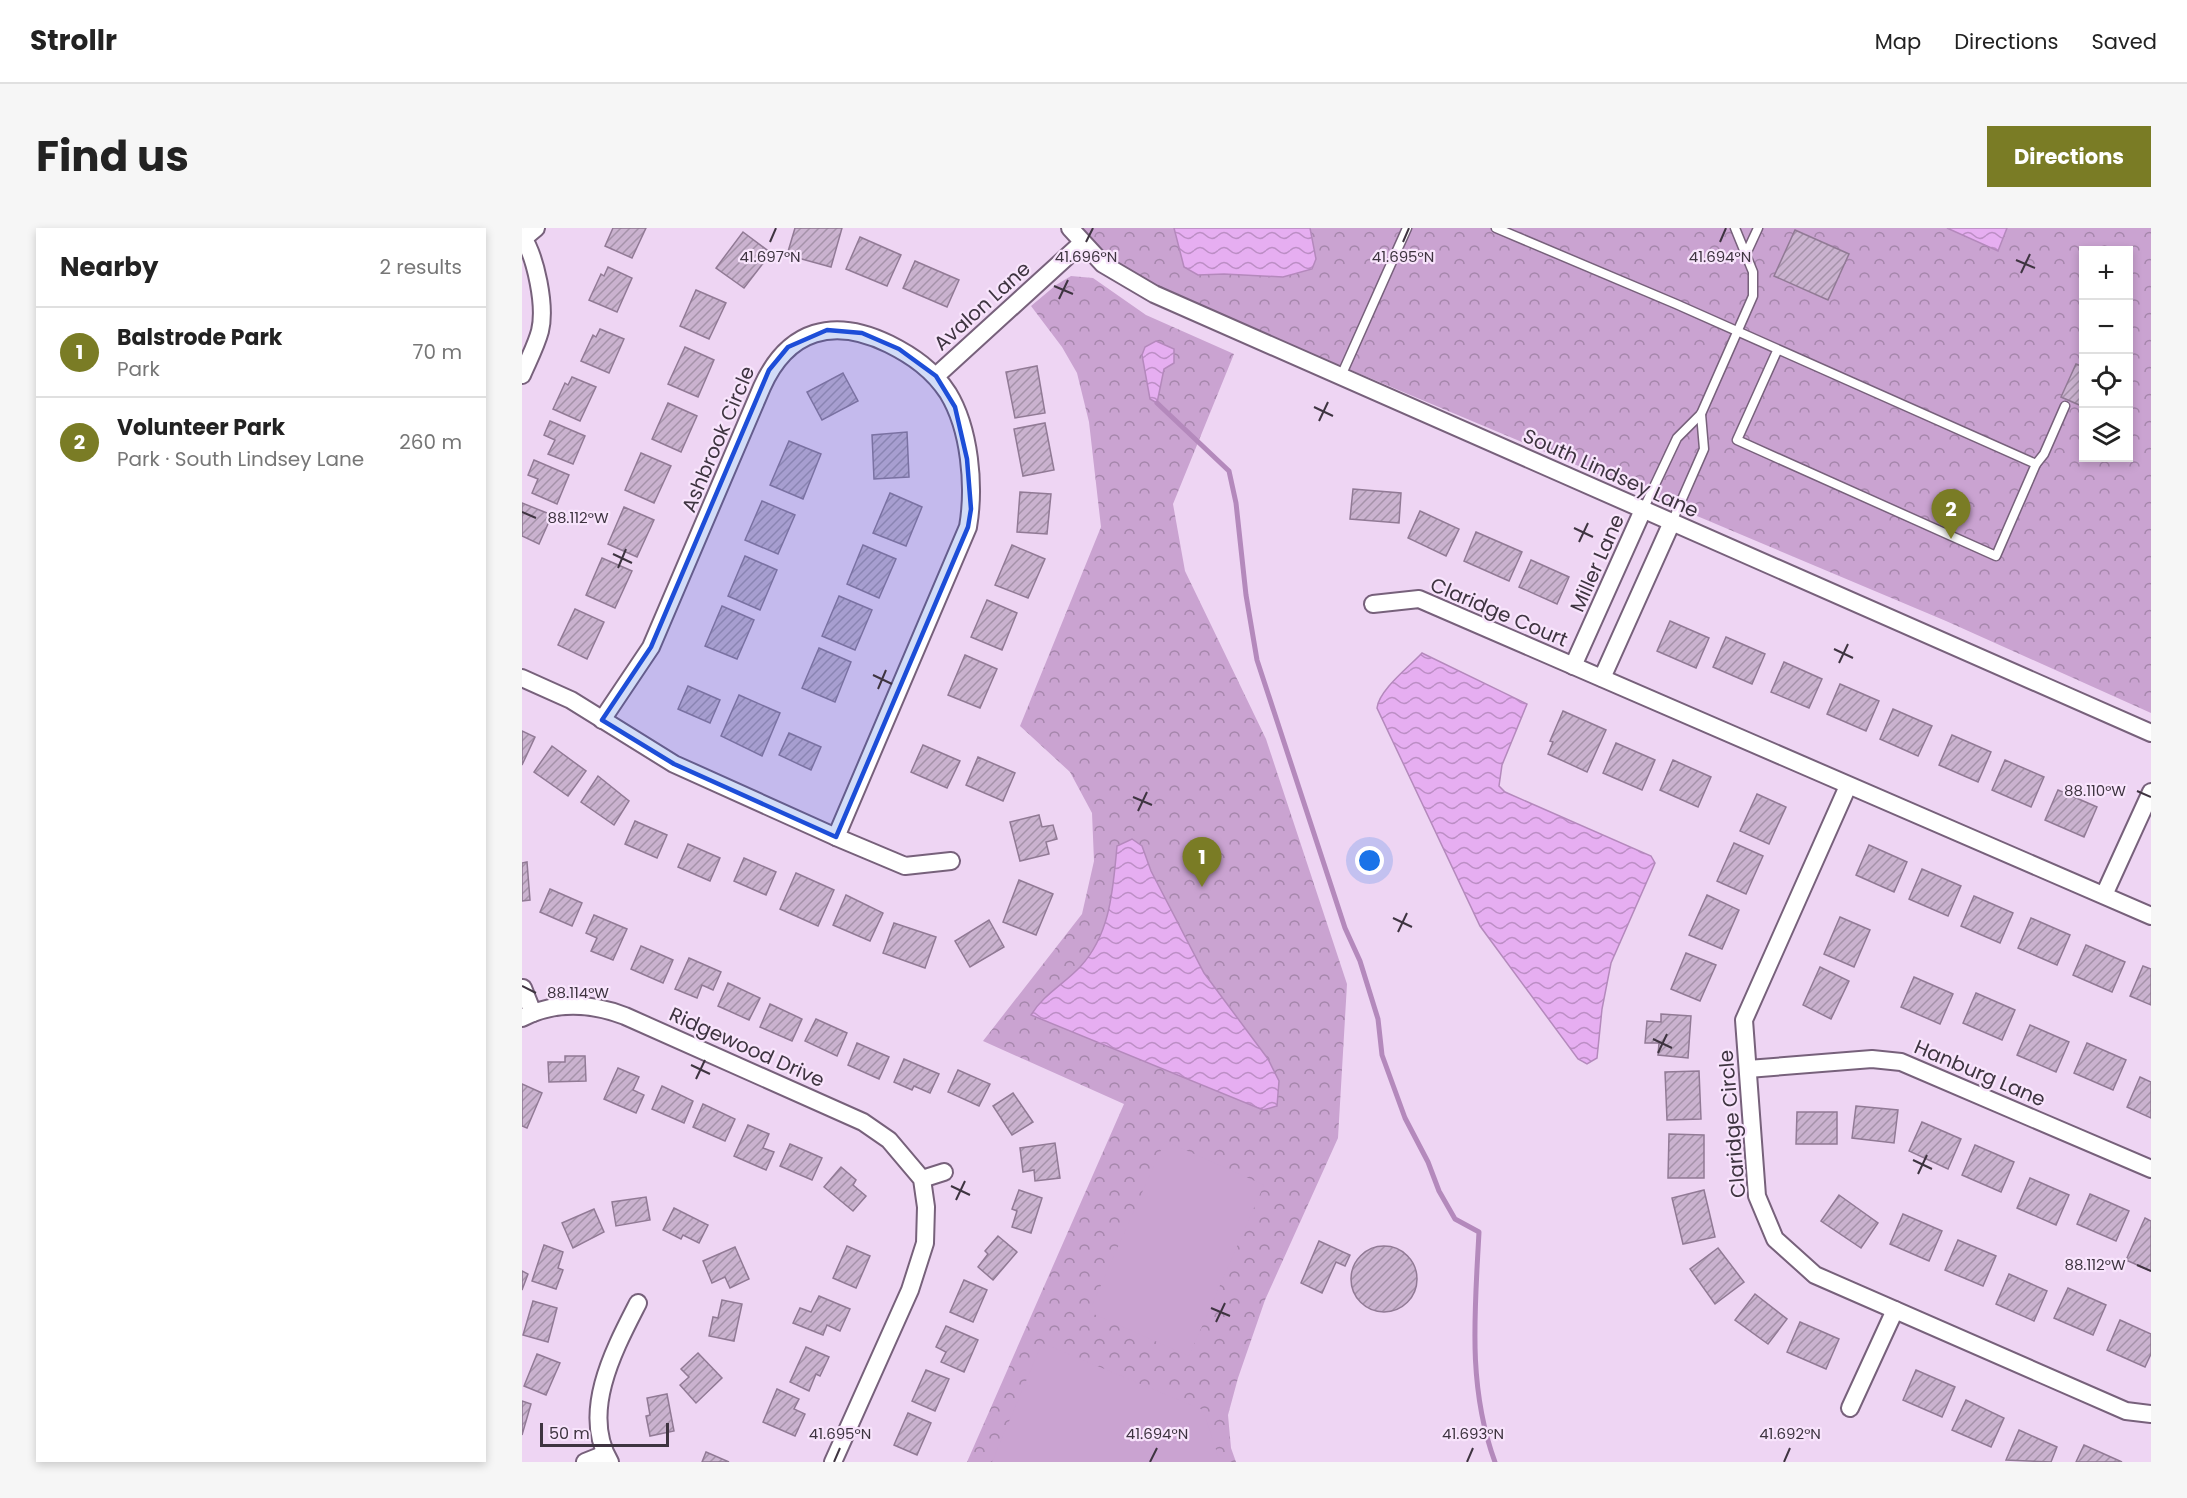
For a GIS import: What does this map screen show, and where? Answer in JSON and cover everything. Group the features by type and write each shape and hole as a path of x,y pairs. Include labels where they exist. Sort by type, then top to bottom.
{"street":[{"name":"South Lindsey Lane","path":"1070,228 1103,264 1154,294 2151,733"},
{"path":"522,375 540,330 542,300 527,234"},
{"name":"Avalon Lane","path":"936,376 1082,243"},
{"name":"Ashbrook Circle","path":"602,720 651,647 762,387 777,359 788,347 804,337 826,330 862,333 890,345 919,361 936,376 955,407 960,423 971,494 968,526 836,837"},
{"name":"Miller Lane","path":"1573,666 1643,510"},
{"path":"1602,678 1672,522"},
{"name":"Claridge Court","path":"1373,604 1419,599 1573,666"},
{"path":"1573,666 2151,916"},
{"path":"522,678 571,700 674,764 836,837 905,866 951,861"},
{"name":"Claridge Circle","path":"1848,786 1744,1020 1757,1196 1775,1239 1815,1275 2126,1411 2151,1414"},
{"path":"2104,895 2151,792"},
{"name":"Ridgewood Drive","path":"522,988 527,1016 558,1006 579,1005 611,1011 863,1122 888,1140 922,1179"},
{"name":"Hanburg Lane","path":"1748,1069 1872,1059 1901,1062 2151,1169"},
{"path":"833,1462 910,1290 925,1243 926,1207 922,1179 944,1172"},
{"path":"585,1462 608,1458 599,1422 601,1389 616,1347 638,1303"},
{"path":"1850,1408 1894,1310"}],"lane":[{"path":"1341,376 1407,228"},
{"path":"1496,228 1676,304 1777,351 2036,464"},
{"path":"1643,510 1677,438 1701,414 1753,296 1753,272 1735,228"},
{"path":"1746,254 1758,228"},
{"path":"1777,351 1737,440 1996,556 2036,464 2044,454 2065,406"},
{"path":"1672,522 1704,449 1701,414"}],"highlighted area":[{"path":"827,330 862,333 899,349 936,376 955,407 967,459 971,509 968,527 836,837 674,764 602,720 651,647 769,370 788,347"}],"green space":[{"path":"1070,228 2151,228 2151,713 1946,621 1109,268"},
{"path":"1071,276 1093,278 1146,315 1234,354 1173,504 1185,571 1266,739 1347,984 1338,1138 1265,1300 1238,1378 1228,1415 1231,1448 1236,1462 967,1462 1124,1104 983,1041 1082,914 1094,861 1092,813 1070,772 1020,726 1101,527 1089,422 1077,373 1062,347 1031,306"},
{"path":"1165,1141 1264,1185 1189,1356 1089,1312"},
{"path":"1042,1343 1203,1410 1220,1462 992,1462"}],"water":[{"path":"1174,228 1310,228 1316,259 1312,269 1283,277 1198,275 1184,267"},
{"path":"1947,228 2007,228 1998,251"},
{"path":"1156,341 1174,349 1174,363 1164,369 1157,403 1150,399 1142,355 1145,347"},
{"path":"1422,653 1527,704 1502,765 1499,786 1505,792 1651,856 1655,863 1611,963 1602,1009 1597,1058 1587,1064 1578,1059 1480,926 1377,708 1389,686"},
{"path":"1132,839 1142,846 1151,871 1204,973 1268,1059 1279,1081 1277,1106 1263,1110 1031,1015 1041,1001 1074,973 1090,954 1109,910 1117,846"}],"building":[{"path":"613,228 646,228 632,258 605,246"},
{"path":"795,228 842,228 831,267 787,255"},
{"path":"1795,230 1849,254 1828,300 1774,276"},
{"path":"743,232 771,253 744,288 716,268"},
{"path":"860,237 901,255 887,286 846,269"},
{"path":"915,261 959,280 947,307 903,288"},
{"path":"608,267 632,278 617,312 589,300 601,274 604,276"},
{"path":"696,290 726,303 709,339 680,326"},
{"path":"600,329 624,339 609,373 581,361 593,335 596,337"},
{"path":"685,347 714,360 698,397 668,384"},
{"path":"2076,364 2079,365 2079,405 2061,397"},
{"path":"1037,366 1045,413 1015,418 1006,372"},
{"path":"843,373 858,401 822,420 807,392"},
{"path":"572,377 596,387 580,421 553,409 565,383 568,385"},
{"path":"668,403 697,416 681,452 652,439"},
{"path":"550,421 585,436 573,464 548,454 555,440 544,435"},
{"path":"1045,423 1054,470 1023,476 1014,429"},
{"path":"907,432 909,477 874,479 872,435"},
{"path":"789,441 821,454 803,499 770,485"},
{"path":"641,453 671,466 654,503 625,490"},
{"path":"534,460 569,475 557,504 532,493 538,479 528,475"},
{"path":"1353,489 1401,493 1399,523 1350,519"},
{"path":"1020,492 1051,494 1047,534 1017,532"},
{"path":"890,493 922,507 906,546 873,533"},
{"path":"762,501 795,515 778,554 745,540"},
{"path":"522,503 552,515 539,544 522,536"},
{"path":"624,507 654,520 637,557 608,544"},
{"path":"1420,511 1459,529 1446,556 1408,538"},
{"path":"1476,532 1522,552 1509,581 1464,561"},
{"path":"863,545 896,559 879,598 847,584"},
{"path":"1012,545 1045,559 1028,598 995,585"},
{"path":"745,556 777,570 760,610 728,596"},
{"path":"602,558 632,571 615,608 586,595"},
{"path":"1531,560 1569,577 1557,604 1519,587"},
{"path":"839,596 872,610 855,650 822,636"},
{"path":"987,600 1017,613 1002,650 971,637"},
{"path":"722,606 754,620 737,659 705,646"},
{"path":"575,609 604,622 587,659 558,645"},
{"path":"1670,621 1709,638 1696,668 1657,651"},
{"path":"1726,637 1765,654 1752,684 1713,667"},
{"path":"819,648 851,662 835,702 802,688"},
{"path":"965,655 997,669 980,708 948,695"},
{"path":"1784,662 1822,679 1809,708 1771,692"},
{"path":"1840,684 1879,701 1866,731 1827,714"},
{"path":"688,686 720,700 710,723 678,709"},
{"path":"739,695 780,713 762,756 721,736"},
{"path":"1893,709 1932,726 1918,756 1880,739"},
{"path":"1563,711 1606,730 1587,772 1548,754 1553,742 1550,741"},
{"path":"522,731 535,737 522,765"},
{"path":"789,733 821,747 811,770 779,755"},
{"path":"1952,735 1991,752 1978,782 1939,765"},
{"path":"1616,743 1655,760 1642,790 1603,773"},
{"path":"923,745 960,761 947,788 911,772"},
{"path":"552,746 586,771 568,796 534,772"},
{"path":"978,757 1015,773 1003,801 966,785"},
{"path":"1673,760 1711,777 1698,807 1660,790"},
{"path":"2005,760 2044,777 2031,807 1992,790"},
{"path":"598,776 629,801 614,825 581,802"},
{"path":"2058,790 2097,807 2084,837 2045,820"},
{"path":"1757,794 1786,807 1769,844 1740,831"},
{"path":"1039,815 1042,827 1053,825 1057,839 1046,842 1049,854 1020,861 1010,822"},
{"path":"635,821 667,835 657,858 625,844"},
{"path":"1734,843 1763,856 1746,894 1717,881"},
{"path":"688,844 720,858 710,881 678,867"},
{"path":"1869,845 1907,862 1894,892 1856,875"},
{"path":"744,858 776,872 766,895 734,881"},
{"path":"527,862 530,900 522,901 522,863"},
{"path":"1922,869 1961,886 1948,916 1909,899"},
{"path":"796,873 834,890 818,926 780,909"},
{"path":"1019,880 1053,894 1036,935 1003,922"},
{"path":"550,889 582,903 572,926 540,912"},
{"path":"846,895 883,913 870,941 833,925"},
{"path":"1707,895 1739,910 1722,949 1689,935"},
{"path":"1974,896 2013,913 2000,943 1961,926"},
{"path":"594,915 627,929 613,960 591,951 597,938 586,933"},
{"path":"1840,917 1870,930 1854,967 1824,954"},
{"path":"2031,918 2070,935 2057,965 2018,948"},
{"path":"989,920 1004,947 970,967 955,941"},
{"path":"894,923 936,937 925,968 883,953"},
{"path":"2086,945 2125,962 2112,992 2073,975"},
{"path":"641,946 673,960 663,983 631,969"},
{"path":"1686,953 1716,965 1700,1001 1671,989"},
{"path":"689,958 721,972 713,990 702,985 697,998 675,989"},
{"path":"2143,966 2151,969 2151,1005 2130,996"},
{"path":"1820,967 1849,981 1831,1019 1803,1005"},
{"path":"1914,977 1953,994 1940,1024 1901,1007"},
{"path":"728,983 760,998 749,1020 718,1006"},
{"path":"1976,993 2015,1010 2002,1040 1963,1023"},
{"path":"770,1004 802,1019 792,1041 760,1027"},
{"path":"1661,1014 1691,1016 1688,1058 1658,1055 1659,1043 1645,1043 1647,1021 1661,1022"},
{"path":"816,1019 847,1033 837,1056 805,1041"},
{"path":"2030,1025 2069,1042 2056,1072 2017,1055"},
{"path":"857,1043 889,1057 879,1079 848,1065"},
{"path":"2087,1043 2126,1060 2113,1090 2074,1073"},
{"path":"565,1056 585,1056 586,1081 549,1082 548,1062 565,1062"},
{"path":"904,1059 939,1074 930,1093 914,1086 912,1090 894,1082"},
{"path":"618,1068 639,1077 633,1090 644,1095 636,1113 604,1099"},
{"path":"958,1070 990,1084 979,1106 948,1092"},
{"path":"1699,1071 1701,1119 1667,1120 1665,1072"},
{"path":"2140,1077 2151,1082 2151,1118 2127,1107"},
{"path":"522,1084 542,1093 527,1128 522,1126"},
{"path":"662,1086 693,1101 684,1123 652,1109"},
{"path":"1013,1093 1033,1122 1012,1135 993,1106"},
{"path":"703,1104 735,1119 725,1141 693,1127"},
{"path":"1856,1106 1898,1110 1894,1143 1852,1138"},
{"path":"1797,1112 1837,1112 1837,1144 1796,1144"},
{"path":"1922,1122 1961,1139 1948,1169 1909,1151"},
{"path":"748,1125 769,1134 763,1148 774,1152 766,1170 734,1156"},
{"path":"1669,1134 1704,1135 1704,1178 1668,1178"},
{"path":"1055,1143 1060,1178 1035,1181 1034,1170 1023,1172 1020,1148"},
{"path":"790,1144 822,1158 812,1180 780,1166"},
{"path":"1975,1145 2014,1162 2001,1192 1962,1175"},
{"path":"841,1167 856,1180 853,1185 866,1196 853,1211 824,1187"},
{"path":"2030,1178 2069,1195 2056,1225 2017,1208"},
{"path":"1019,1190 1042,1198 1031,1233 1012,1227 1017,1211 1012,1209"},
{"path":"1704,1190 1715,1237 1683,1244 1672,1198"},
{"path":"2090,1194 2129,1211 2116,1241 2077,1224"},
{"path":"1839,1195 1878,1223 1861,1248 1821,1221"},
{"path":"646,1197 650,1220 616,1226 612,1202"},
{"path":"674,1208 708,1225 699,1243 683,1235 681,1239 663,1230"},
{"path":"594,1209 604,1232 573,1248 562,1223"},
{"path":"1903,1214 1942,1231 1929,1261 1890,1244"},
{"path":"2145,1218 2151,1221 2151,1271 2126,1260"},
{"path":"998,1236 1017,1252 993,1280 978,1267 988,1254 985,1251"},
{"path":"1958,1240 1996,1256 1983,1286 1945,1270"},
{"path":"1319,1241 1350,1255 1345,1266 1336,1262 1322,1293 1301,1283"},
{"path":"544,1245 563,1252 558,1268 563,1270 556,1289 532,1281"},
{"path":"847,1246 870,1256 856,1288 833,1278"},
{"path":"1377,1246 1391,1246 1403,1251 1412,1260 1417,1279 1415,1292 1408,1303 1391,1312 1377,1312 1365,1307 1356,1298 1351,1286 1351,1272 1356,1260 1365,1251"},
{"path":"735,1247 749,1279 730,1288 725,1277 712,1283 703,1261"},
{"path":"1718,1248 1744,1282 1715,1304 1690,1269"},
{"path":"522,1271 528,1274 522,1290"},
{"path":"2009,1274 2047,1291 2034,1321 1996,1304"},
{"path":"964,1280 987,1290 973,1322 950,1312"},
{"path":"2068,1288 2106,1305 2093,1335 2054,1318"},
{"path":"1755,1294 1787,1319 1768,1344 1735,1320"},
{"path":"819,1296 850,1309 840,1331 827,1325 823,1335 793,1323 800,1308 811,1312"},
{"path":"722,1300 742,1304 734,1341 709,1336 713,1317 718,1318"},
{"path":"533,1301 557,1308 548,1342 523,1335"},
{"path":"2120,1320 2151,1334 2151,1354 2145,1367 2107,1350"},
{"path":"1800,1322 1839,1339 1826,1369 1787,1352"},
{"path":"946,1326 978,1340 964,1372 941,1362 946,1352 936,1347"},
{"path":"806,1347 829,1357 820,1376 816,1374 809,1391 790,1382"},
{"path":"698,1353 722,1378 696,1403 680,1385 689,1377 681,1369"},
{"path":"537,1354 560,1363 546,1395 524,1386"},
{"path":"926,1370 949,1379 935,1411 912,1401"},
{"path":"1916,1370 1955,1387 1942,1417 1903,1400"},
{"path":"777,1389 799,1399 794,1409 805,1414 795,1436 763,1422"},
{"path":"667,1394 674,1431 650,1436 646,1416 650,1415 647,1398"},
{"path":"1966,1400 2004,1418 1991,1447 1952,1430"},
{"path":"522,1401 531,1404 522,1435"},
{"path":"908,1413 931,1423 917,1455 894,1445"},
{"path":"2019,1430 2057,1447 2051,1462 2006,1460"},
{"path":"2084,1445 2122,1462 2076,1462"},
{"path":"706,1452 729,1462 702,1462"}],"waterway":[{"path":"1157,403 1229,471 1236,503 1246,595 1257,660 1345,928 1360,961 1378,1019 1382,1055 1405,1118 1428,1162 1439,1191 1455,1219 1479,1232 1475,1348 1480,1405 1495,1462"}],"place":[{"name":"Volunteer Park","path":"1951,539"},
{"name":"Balstrode Park","path":"1202,887"}]}
